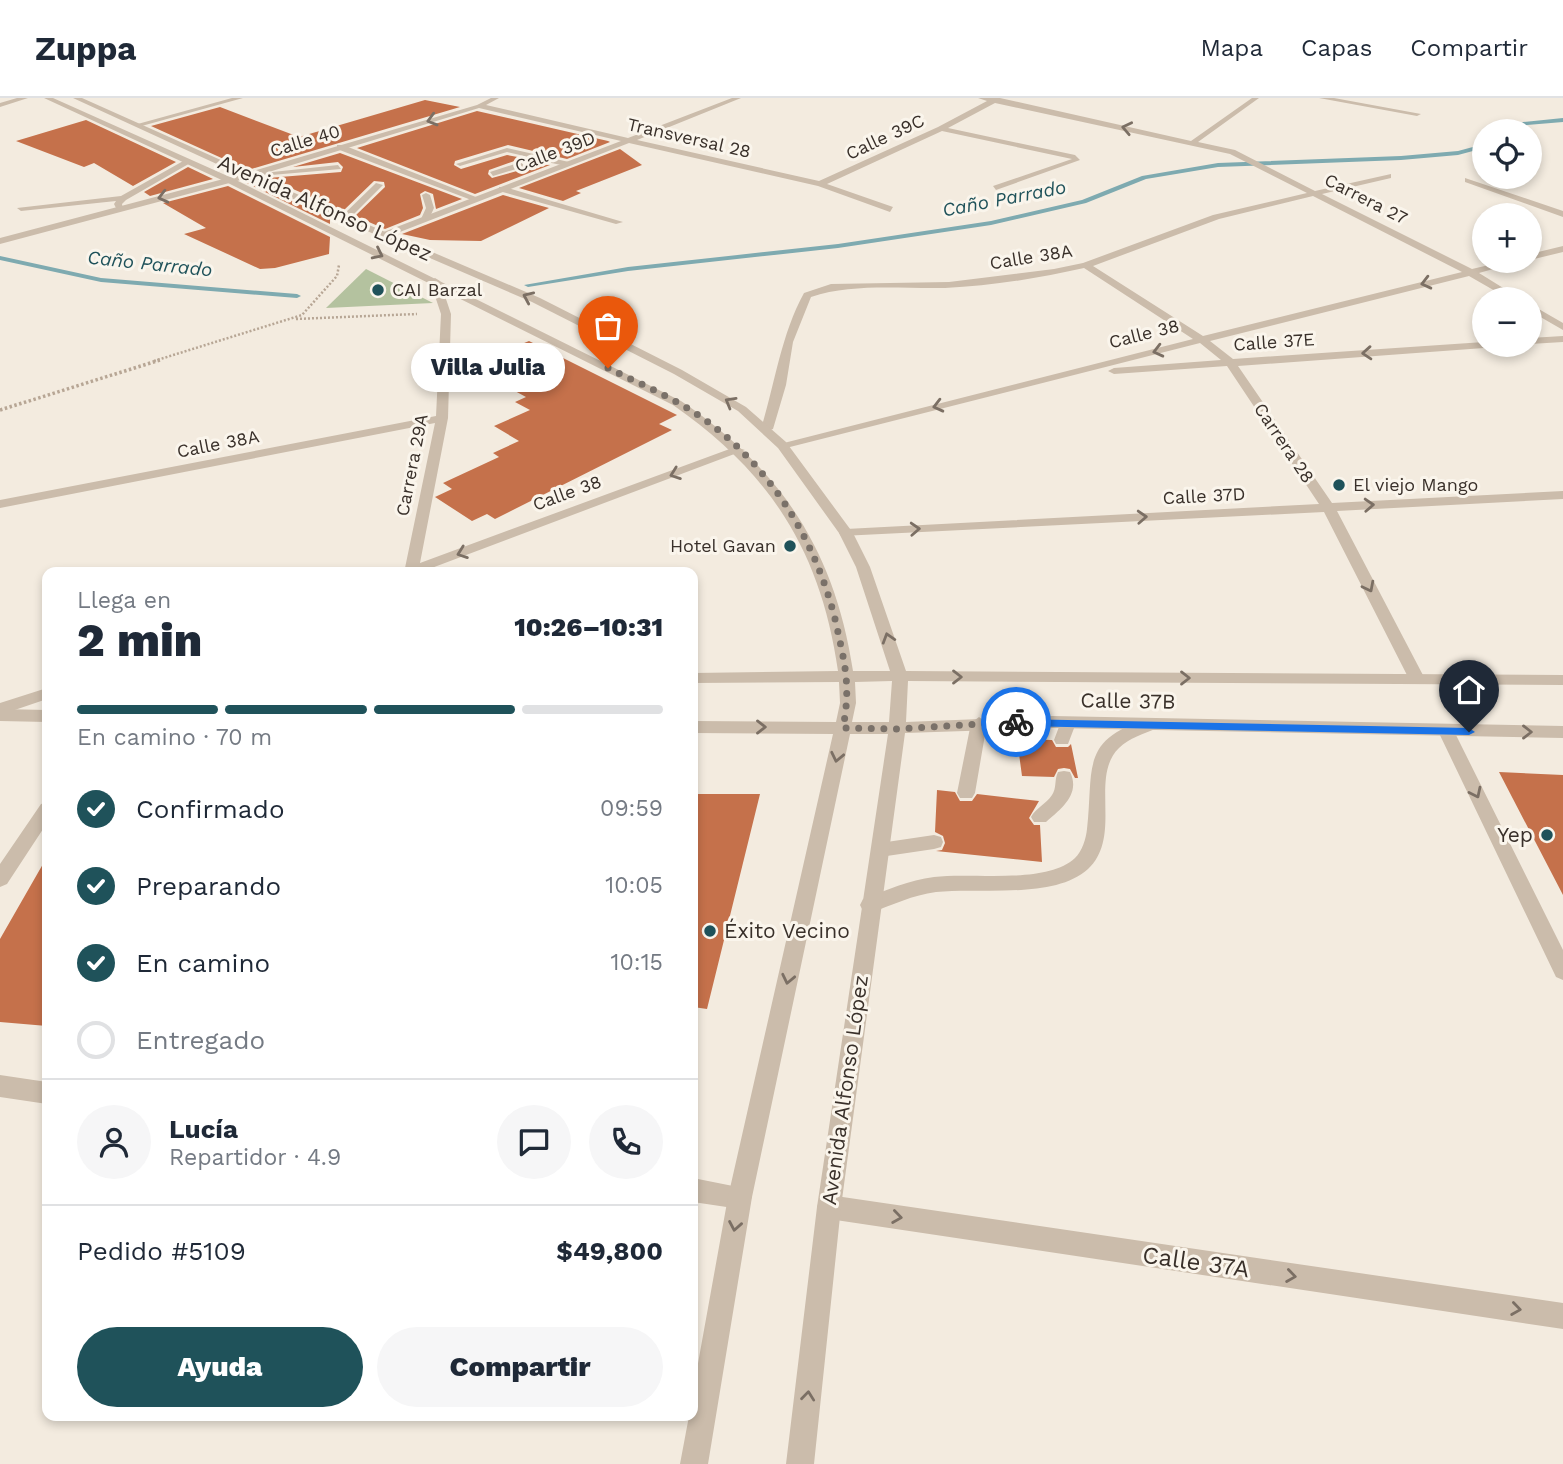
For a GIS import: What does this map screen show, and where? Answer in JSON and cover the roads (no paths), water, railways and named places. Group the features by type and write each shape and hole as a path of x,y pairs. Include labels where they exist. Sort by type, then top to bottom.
{"street":[{"path":"0,105 25,98"},
{"name":"Avenida Alfonso López","path":"47,98 229,180 677,402 717,430 739,450 789,509 818,564 829,594 848,677 843,728 740,1197 694,1464"},
{"name":"Avenida Alfonso López","path":"76,98 384,236 536,300 678,372 742,409 767,429 782,445 846,533 878,604 900,676 897,729 829,1208 800,1464"},
{"path":"138,125 240,98"},
{"name":"Transversal 28","path":"474,98 482,104 820,184 890,209"},
{"name":"Calle 40","path":"0,241 122,203 229,180 311,156 338,152 496,98"},
{"name":"Calle 39D","path":"384,236 738,98"},
{"name":"Carrera 27","path":"981,98 997,99 1232,152 1496,287"},
{"path":"1194,142 1256,98"},
{"path":"1322,98 1417,114"},
{"name":"Calle 39C","path":"820,184 941,129 997,99"},
{"path":"941,129 1075,157 1076,160 996,188"},
{"path":"460,164 507,150 566,164"},
{"path":"338,152 477,198"},
{"path":"493,174 542,158"},
{"path":"21,208 122,203 188,162"},
{"path":"249,175 338,167"},
{"name":"Calle 38A","path":"767,429 794,323 807,295 814,290 1024,278 1086,265 1216,217 1388,176"},
{"path":"1468,180 1563,214"},
{"path":"346,217 379,186"},
{"path":"502,190 620,222"},
{"path":"425,219 430,208 426,195"},
{"path":"1542,254 1563,249"},
{"name":"Carrera 28","path":"1086,265 1202,340 1230,362 1328,507 1417,679"},
{"name":"Calle 38","path":"782,445 1470,272"},
{"name":"Carrera 29A","path":"411,567 442,418 446,314 435,281"},
{"path":"1542,314 1563,327"},
{"path":"1542,340 1563,339"},
{"name":"Calle 37E","path":"1066,374 1472,346"},
{"name":"Calle 38A","path":"0,504 442,418"},
{"name":"Calle 38","path":"423,567 739,450"},
{"name":"Calle 37D","path":"846,533 1563,495"},
{"name":"Calle 37B","path":"698,678 900,676 1563,680"},
{"path":"0,709 42,695"},
{"path":"0,715 42,716"},
{"path":"966,793 979,723"},
{"name":"Calle 37B","path":"698,727 897,729 979,723 1068,723 1446,732 1563,732"},
{"path":"1062,740 1068,723"},
{"path":"870,905 920,887 1029,881 1061,876 1081,864 1095,846 1099,813 1098,775 1102,760 1111,744 1152,724"},
{"path":"1446,732 1563,971"},
{"path":"1040,817 1060,800 1066,787 1064,777"},
{"path":"0,879 42,816"},
{"path":"880,850 934,842"},
{"path":"0,1086 42,1092"},
{"path":"698,1191 740,1197"},
{"name":"Calle 37A","path":"829,1208 1563,1316"}],"waterway":[{"name":"Caño Parrado","path":"1542,122 1563,120"},
{"name":"Caño Parrado","path":"528,285 628,269 838,246 991,223 1084,202 1144,177 1218,165 1401,158 1472,149"},
{"name":"Caño Parrado","path":"0,258 101,280 297,296"}],"place":[{"name":"CAI Barzal","path":"378,290"},
{"name":"Villa Julia","path":"608,368"},
{"name":"El viejo Mango","path":"1339,485"},
{"name":"Hotel Gavan","path":"790,546"},
{"name":"Yep","path":"1547,835"},
{"name":"Éxito Vecino","path":"710,931"}]}
